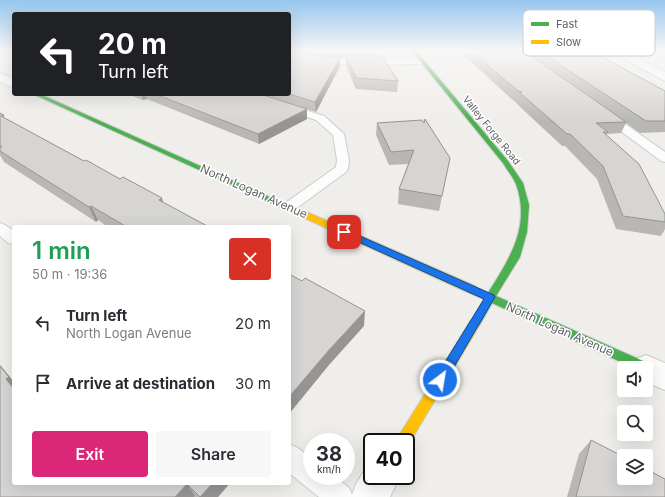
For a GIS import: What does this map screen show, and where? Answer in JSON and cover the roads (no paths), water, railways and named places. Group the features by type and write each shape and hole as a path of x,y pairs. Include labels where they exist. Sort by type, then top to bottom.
{"street":[{"name":"Valley Forge Road","path":"407,433 515,257 523,232 525,205 518,183 506,162 432,74"},
{"path":"0,77 12,83"},
{"name":"North Logan Avenue","path":"40,96 631,361"},
{"name":"North Logan Avenue","path":"653,371 665,377"},
{"path":"369,497 376,485"}],"lane":[{"path":"252,96 320,118 338,134 343,160 342,169 289,207"},
{"path":"599,110 665,158"},
{"path":"0,228 12,237"},
{"path":"291,458 303,467"},
{"path":"325,485 340,497"}]}
